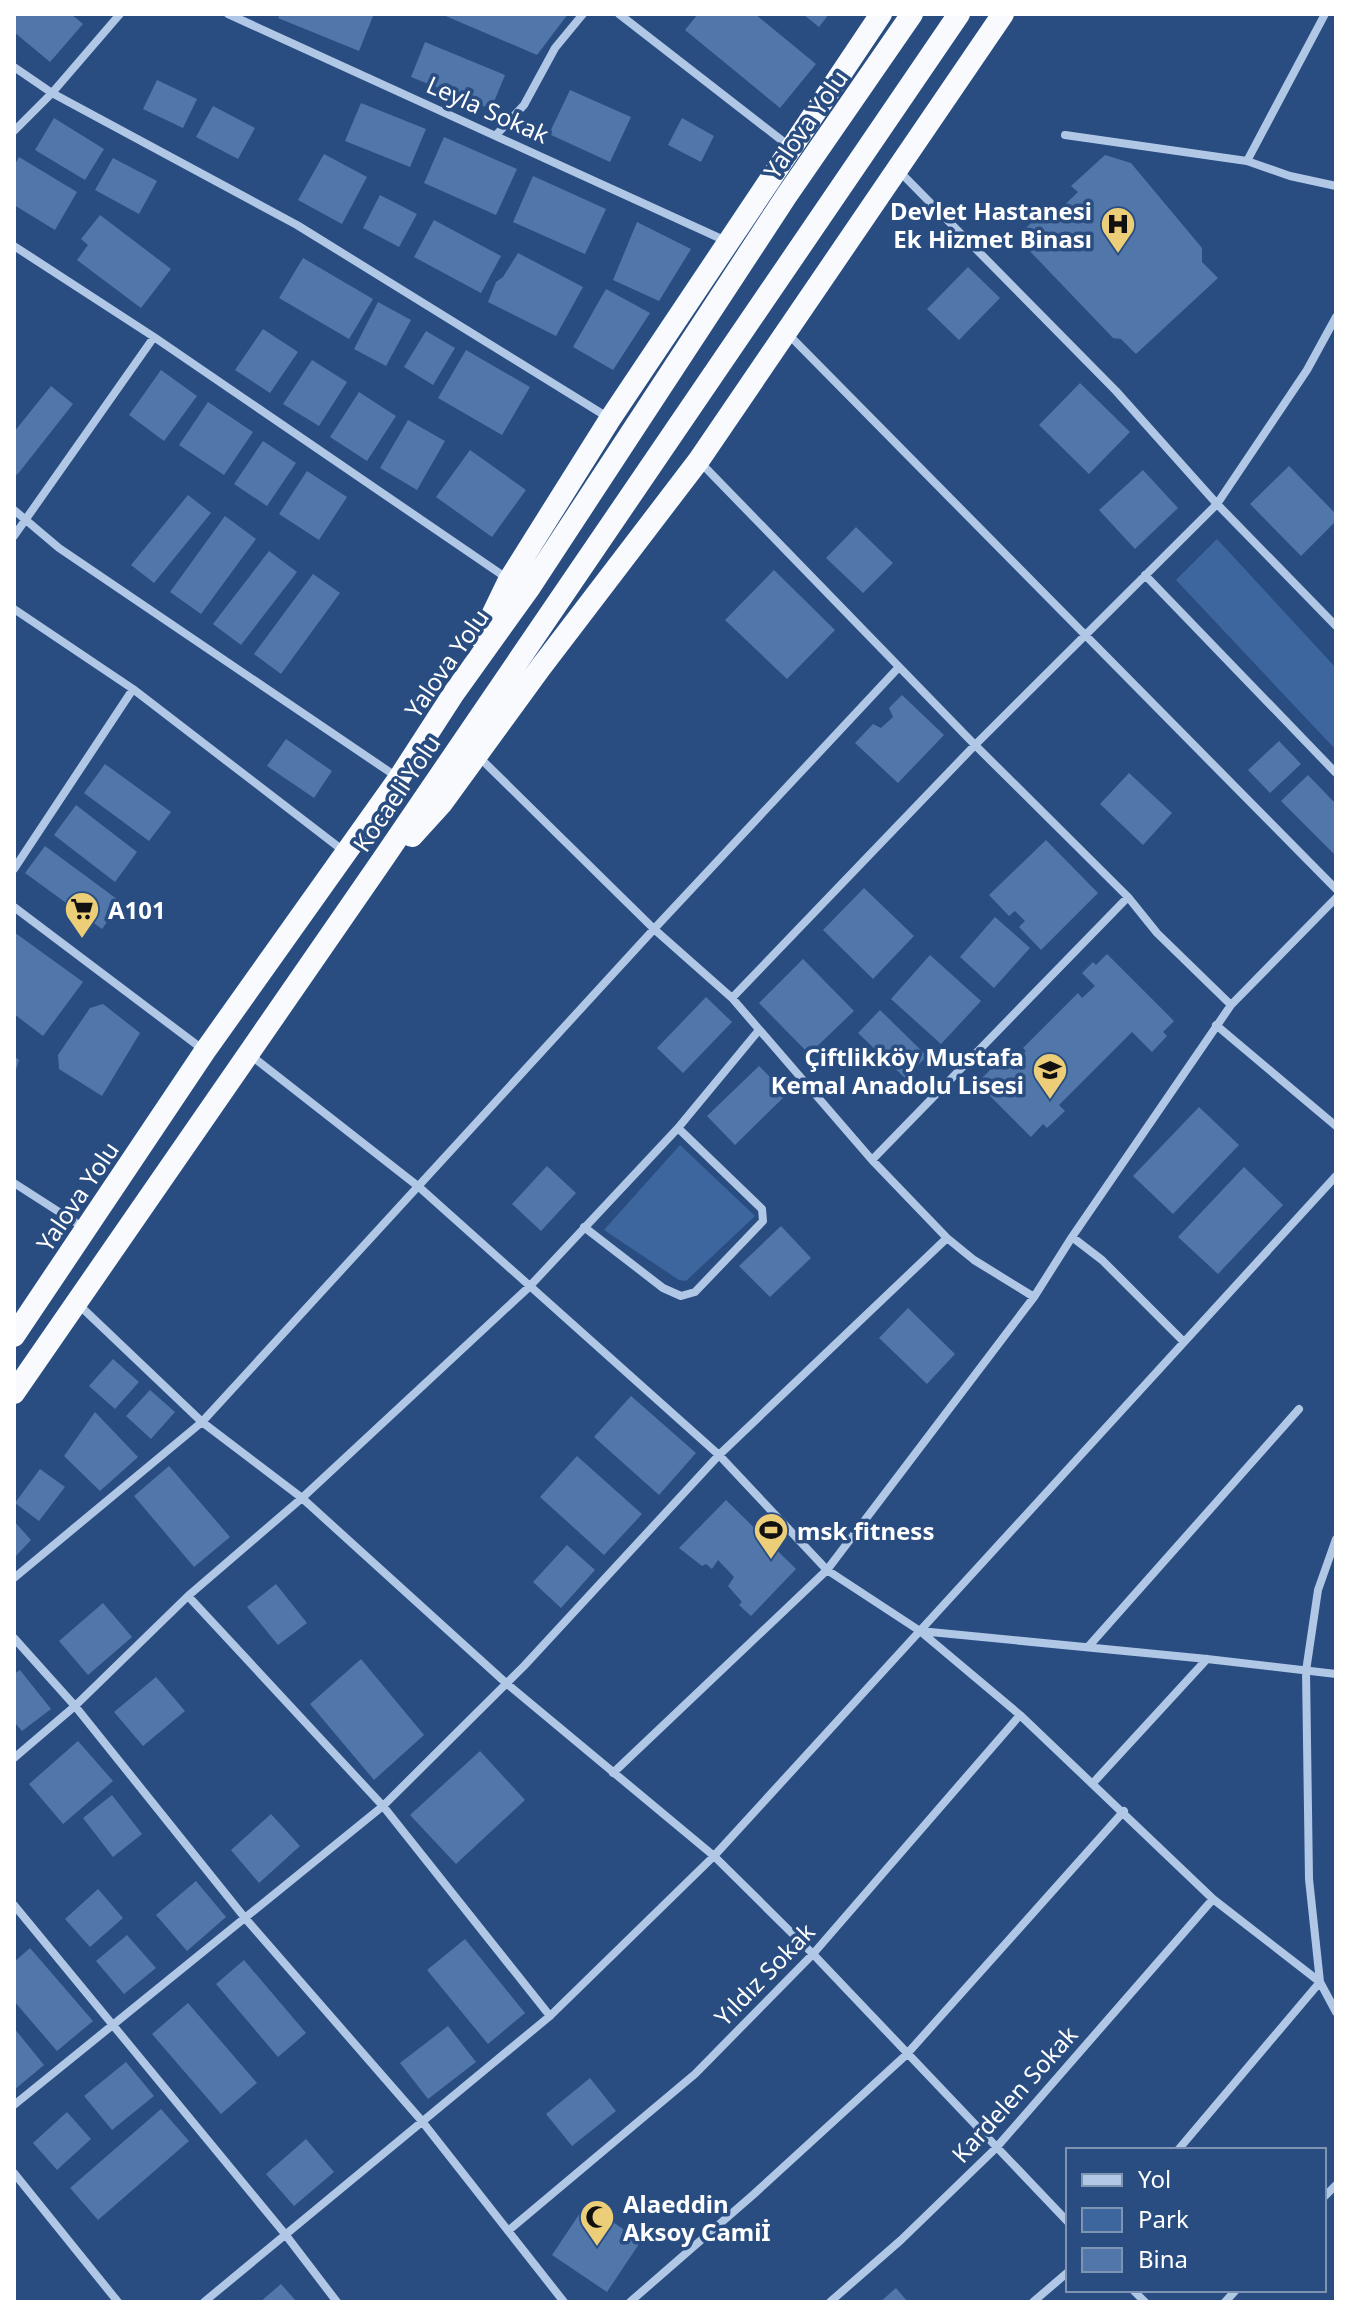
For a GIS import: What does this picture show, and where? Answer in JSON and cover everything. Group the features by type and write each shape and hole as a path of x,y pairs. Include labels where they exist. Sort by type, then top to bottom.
{"highway":[{"path":"454,693 509,580 610,419 881,14"},
{"name":"Yalova Yolu","path":"14,1336 205,1051 530,587 787,195 912,14"},
{"name":"Kocaeli̇ Yolu","path":"14,1393 959,14"},
{"path":"350,905 442,803 699,460 1003,14"}],"street":[{"path":"14,131 52,93 120,14"},
{"name":"Leyla Sokak","path":"228,14 729,242"},
{"path":"497,134 524,105 555,48 583,14"},
{"path":"619,14 793,149"},
{"path":"1247,161 1325,14"},
{"path":"14,67 52,93 297,225 610,419"},
{"path":"1065,135 1247,161 1290,176 1336,186"},
{"path":"897,168 1116,391 1217,504 1336,626"},
{"path":"14,246 154,337 509,580"},
{"path":"732,998 975,745 1217,504 1307,370 1336,317"},
{"path":"785,331 1336,889"},
{"path":"14,536 154,337"},
{"path":"699,460 975,745 1128,897 1157,933 1231,1005"},
{"path":"14,510 59,548 399,778"},
{"path":"1145,575 1336,773"},
{"path":"14,609 133,689 345,852"},
{"path":"14,1578 202,1422 899,667"},
{"path":"14,869 133,689"},
{"path":"477,756 654,929 732,998 872,1160 947,1238 974,1260 1034,1297"},
{"path":"872,1160 1128,897"},
{"path":"613,1773 827,1570 1034,1297 1231,1005 1336,898"},
{"path":"14,907 205,1051"},
{"path":"1216,1025 1336,1126"},
{"path":"14,1758 75,1706 188,1596 302,1498 529,1287 678,1128 759,1030"},
{"path":"248,1053 419,1187 719,1455 827,1570 920,1631 1020,1715 1213,1899 1320,1982"},
{"path":"584,1227 663,1288 681,1296 695,1292 763,1221 762,1209 678,1128"},
{"path":"204,2302 550,2016 714,1856 1336,1176"},
{"path":"14,1183 87,1230"},
{"path":"1072,1237 1102,1260 1184,1342"},
{"path":"14,2105 383,1806 506,1683 719,1455 947,1238"},
{"path":"76,1302 202,1422 302,1498 506,1683 714,1856 813,1954 1066,2220"},
{"path":"1088,1647 1299,1409"},
{"path":"1336,1539 1318,1590 1306,1671 1309,1879 1320,1982 1336,2012"},
{"path":"188,1596 383,1806 550,2016"},
{"path":"920,1631 1336,1674"},
{"path":"14,1638 75,1706 245,1918 421,2120 564,2302"},
{"path":"1093,1783 1207,1659"},
{"name":"Yıldız Sokak","path":"508,2231 695,2074 813,1954 1020,1715"},
{"path":"630,2302 906,2055 1124,1811"},
{"name":"Kardelen Sokak","path":"830,2302 901,2240 996,2148 1213,1899"},
{"path":"14,1905 285,2234 337,2302"},
{"path":"1180,2148 1320,1982"},
{"path":"14,2173 118,2302"},
{"path":"1033,2302 1066,2274"}],"green space":[{"path":"1217,539 1336,668 1336,750 1176,580"},
{"path":"680,1145 755,1216 686,1281 679,1280 604,1230"}],"building":[{"path":"17,14 71,14 83,24 50,62 14,32"},
{"path":"280,14 373,16 359,51 278,18"},
{"path":"441,14 568,14 537,55"},
{"path":"698,14 755,14 816,64 780,108 685,30"},
{"path":"803,14 829,14 819,27"},
{"path":"425,42 505,75 491,109 411,77"},
{"path":"157,80 197,99 183,128 143,109"},
{"path":"570,90 631,117 610,162 549,134"},
{"path":"361,103 426,129 410,167 345,141"},
{"path":"213,106 255,128 238,159 196,137"},
{"path":"54,118 104,149 85,180 35,150"},
{"path":"682,118 714,136 701,162 668,145"},
{"path":"444,137 517,169 496,215 424,183"},
{"path":"324,154 367,177 342,224 298,200"},
{"name":"Devlet Hastanesi Ek Hizmet Binası","path":"1105,155 1131,163 1202,248 1202,262 1218,278 1136,354 1121,339 1113,338 1024,245 1021,232 1052,205 1059,210 1078,192 1071,186"},
{"path":"19,157 77,192 55,230 14,205 14,166"},
{"path":"113,158 157,181 139,214 95,190"},
{"path":"533,176 606,209 585,254 513,222"},
{"path":"380,195 417,214 399,247 363,228"},
{"path":"100,215 171,269 141,308 77,260 88,245 81,239"},
{"path":"434,220 501,256 481,293 414,257"},
{"path":"637,222 691,249 659,301 613,280"},
{"path":"518,253 583,287 556,336 488,302 496,282 503,277"},
{"path":"303,258 373,299 349,339 279,298"},
{"path":"968,267 1000,298 959,340 927,309"},
{"path":"606,289 650,313 613,370 573,347"},
{"path":"378,302 411,320 386,366 354,349"},
{"path":"263,329 298,352 270,393 235,370"},
{"path":"426,331 455,348 433,385 404,367"},
{"path":"466,350 530,387 502,435 438,398"},
{"path":"312,360 347,382 319,426 283,404"},
{"path":"161,370 197,396 164,441 129,415"},
{"path":"1080,383 1130,432 1089,474 1039,425"},
{"path":"51,386 73,404 17,475 14,473 14,432"},
{"path":"359,392 396,416 367,461 330,437"},
{"path":"208,402 253,432 224,475 179,445"},
{"path":"408,420 445,441 417,490 380,468"},
{"path":"263,441 296,463 267,506 234,484"},
{"path":"470,450 526,490 492,537 436,497"},
{"path":"1289,466 1336,514 1336,521 1301,556 1250,504"},
{"path":"1143,470 1178,508 1135,549 1099,510"},
{"path":"307,471 347,497 319,540 279,514"},
{"path":"188,495 211,513 154,583 131,565"},
{"path":"225,516 256,539 201,614 170,592"},
{"path":"856,527 893,563 863,593 826,558"},
{"path":"269,551 297,572 241,645 213,624"},
{"path":"774,570 835,630 787,679 725,620"},
{"path":"313,574 340,593 281,674 254,654"},
{"path":"902,695 944,735 898,783 855,743 873,724 881,728 893,717 889,708"},
{"path":"286,739 332,771 314,798 267,766"},
{"path":"1279,741 1301,764 1270,793 1248,770"},
{"path":"105,764 171,812 149,841 84,793"},
{"path":"1129,773 1172,813 1143,845 1100,804"},
{"path":"1308,775 1336,804 1334,854 1281,801"},
{"path":"76,805 137,852 115,882 54,835"},
{"path":"1046,840 1098,893 1041,950 1019,927 1025,921 1015,911 1009,916 989,895"},
{"path":"45,846 121,902 102,929 25,873"},
{"path":"864,888 914,936 873,979 823,930"},
{"path":"995,917 1030,948 994,988 960,957"},
{"path":"14,932 83,982 43,1036 14,1014"},
{"path":"1107,954 1174,1021 1163,1032 1167,1036 1152,1052 1132,1032 1059,1105 1065,1111 1047,1128 1043,1124 1031,1137 977,1083 1004,1056 1013,1064 1026,1051 1023,1048 1078,993 1082,998 1095,986 1082,973"},
{"path":"930,955 981,1001 941,1044 891,999"},
{"path":"803,959 854,1011 809,1054 759,1003"},
{"path":"706,997 732,1022 683,1073 657,1048"},
{"path":"103,1004 140,1033 102,1096 59,1069 58,1055 90,1008"},
{"path":"880,1010 927,1056 905,1078 858,1033"},
{"path":"14,1056 19,1060 14,1076"},
{"path":"759,1066 787,1094 735,1145 707,1116"},
{"path":"1199,1107 1239,1145 1173,1214 1133,1176"},
{"path":"547,1166 576,1193 541,1231 512,1204"},
{"path":"1244,1167 1283,1205 1218,1274 1178,1237"},
{"path":"781,1226 811,1258 770,1297 739,1266"},
{"path":"908,1308 955,1354 927,1384 879,1338"},
{"path":"113,1359 139,1382 115,1409 89,1386"},
{"path":"150,1390 175,1412 151,1439 126,1416"},
{"path":"631,1396 696,1453 659,1495 594,1437"},
{"path":"95,1412 138,1457 100,1491 64,1456"},
{"path":"577,1456 642,1514 604,1555 540,1497"},
{"path":"169,1466 230,1537 194,1567 134,1496"},
{"path":"40,1469 65,1487 39,1521 15,1503"},
{"path":"726,1500 796,1569 751,1616 739,1605 742,1602 728,1586 734,1577 718,1560 712,1569 706,1564 702,1566 679,1548"},
{"path":"14,1521 31,1540 14,1558"},
{"path":"567,1545 595,1570 561,1608 533,1582"},
{"path":"276,1584 307,1623 278,1645 247,1607"},
{"path":"103,1603 132,1637 88,1675 59,1641"},
{"path":"361,1659 424,1735 374,1780 310,1704"},
{"path":"20,1670 51,1709 22,1731 14,1722 14,1674"},
{"path":"156,1677 185,1711 143,1746 114,1712"},
{"path":"78,1741 113,1781 63,1824 29,1784"},
{"path":"480,1751 525,1800 456,1864 410,1815"},
{"path":"112,1795 142,1834 113,1857 83,1818"},
{"path":"271,1814 300,1846 259,1883 231,1850"},
{"path":"196,1881 226,1917 187,1951 156,1915"},
{"path":"98,1889 123,1918 90,1947 65,1919"},
{"path":"127,1935 156,1968 124,1994 96,1961"},
{"path":"465,1939 525,2013 488,2044 427,1970"},
{"path":"30,1948 93,2021 57,2051 14,2001 14,1962"},
{"path":"244,1960 306,2033 278,2057 216,1984"},
{"path":"188,2003 257,2083 221,2114 152,2034"},
{"path":"448,2026 476,2062 428,2099 400,2063"},
{"path":"14,2028 44,2065 14,2090"},
{"path":"126,2062 154,2096 112,2130 84,2096"},
{"path":"590,2078 616,2111 572,2146 546,2114"},
{"path":"161,2109 189,2141 98,2220 70,2188"},
{"path":"67,2112 91,2139 57,2170 33,2143"},
{"path":"306,2139 334,2172 294,2206 266,2174"},
{"name":"Alaeddin Aksoy Camiİ","path":"586,2204 641,2241 607,2292 552,2255"},
{"path":"281,2284 297,2302 260,2302"},
{"path":"896,2288 908,2302 880,2302"}],"place":[{"name":"Devlet Hastanesi Ek Hizmet Binası","path":"1118,255"},
{"name":"A101","path":"82,940"},
{"name":"Çiftlikköy Mustafa Kemal Anadolu Lisesi","path":"1050,1101"},
{"name":"msk fitness","path":"771,1561"},
{"name":"Alaeddin Aksoy Camiİ","path":"597,2248"}]}
